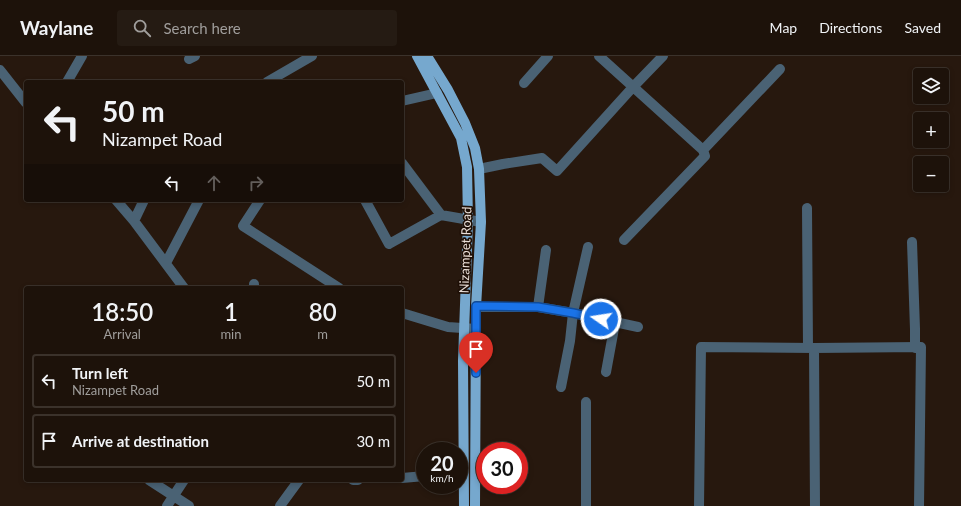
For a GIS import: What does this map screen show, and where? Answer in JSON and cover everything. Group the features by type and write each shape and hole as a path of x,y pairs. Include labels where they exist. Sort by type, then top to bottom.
{"main road":[{"name":"Nizampet Road","path":"416,56 461,138 467,167 468,220 462,361 462,442"},
{"name":"Nizampet Road","path":"428,56 465,123 475,148 479,170 481,222 476,306 476,442"},
{"name":"Nizampet Road","path":"475,506 476,474"},
{"name":"Nizampet Road","path":"463,494 464,506"}],"street":[{"path":"68,80 82,56"},
{"path":"270,80 312,56"},
{"path":"524,84 548,56"},
{"path":"599,56 703,150 705,156 624,240"},
{"path":"479,170 504,164 542,158 558,171 633,87 663,56"},
{"path":"703,150 780,69"},
{"path":"0,70 24,100"},
{"path":"404,101 436,93"},
{"path":"404,166 441,215"},
{"path":"118,202 134,221 183,286"},
{"path":"134,221 143,202"},
{"path":"166,263 198,202"},
{"path":"259,202 243,226 336,286"},
{"path":"366,202 390,244 441,215 481,222"},
{"path":"807,208 814,506"},
{"path":"912,242 915,348"},
{"path":"561,387 570,341 573,313 588,247"},
{"path":"538,307 546,250"},
{"path":"476,306 538,307 573,313 638,328"},
{"path":"404,314 448,327 476,330"},
{"path":"606,372 615,323"},
{"path":"700,506 701,347 921,348 919,506"},
{"path":"586,402 586,506"},
{"path":"468,475 476,474"},
{"path":"404,478 416,477"},
{"path":"152,482 189,506"},
{"path":"167,506 183,482"},
{"path":"280,506 298,482"}],"route":[{"path":"476,373 476,306 538,307 601,319"}]}
